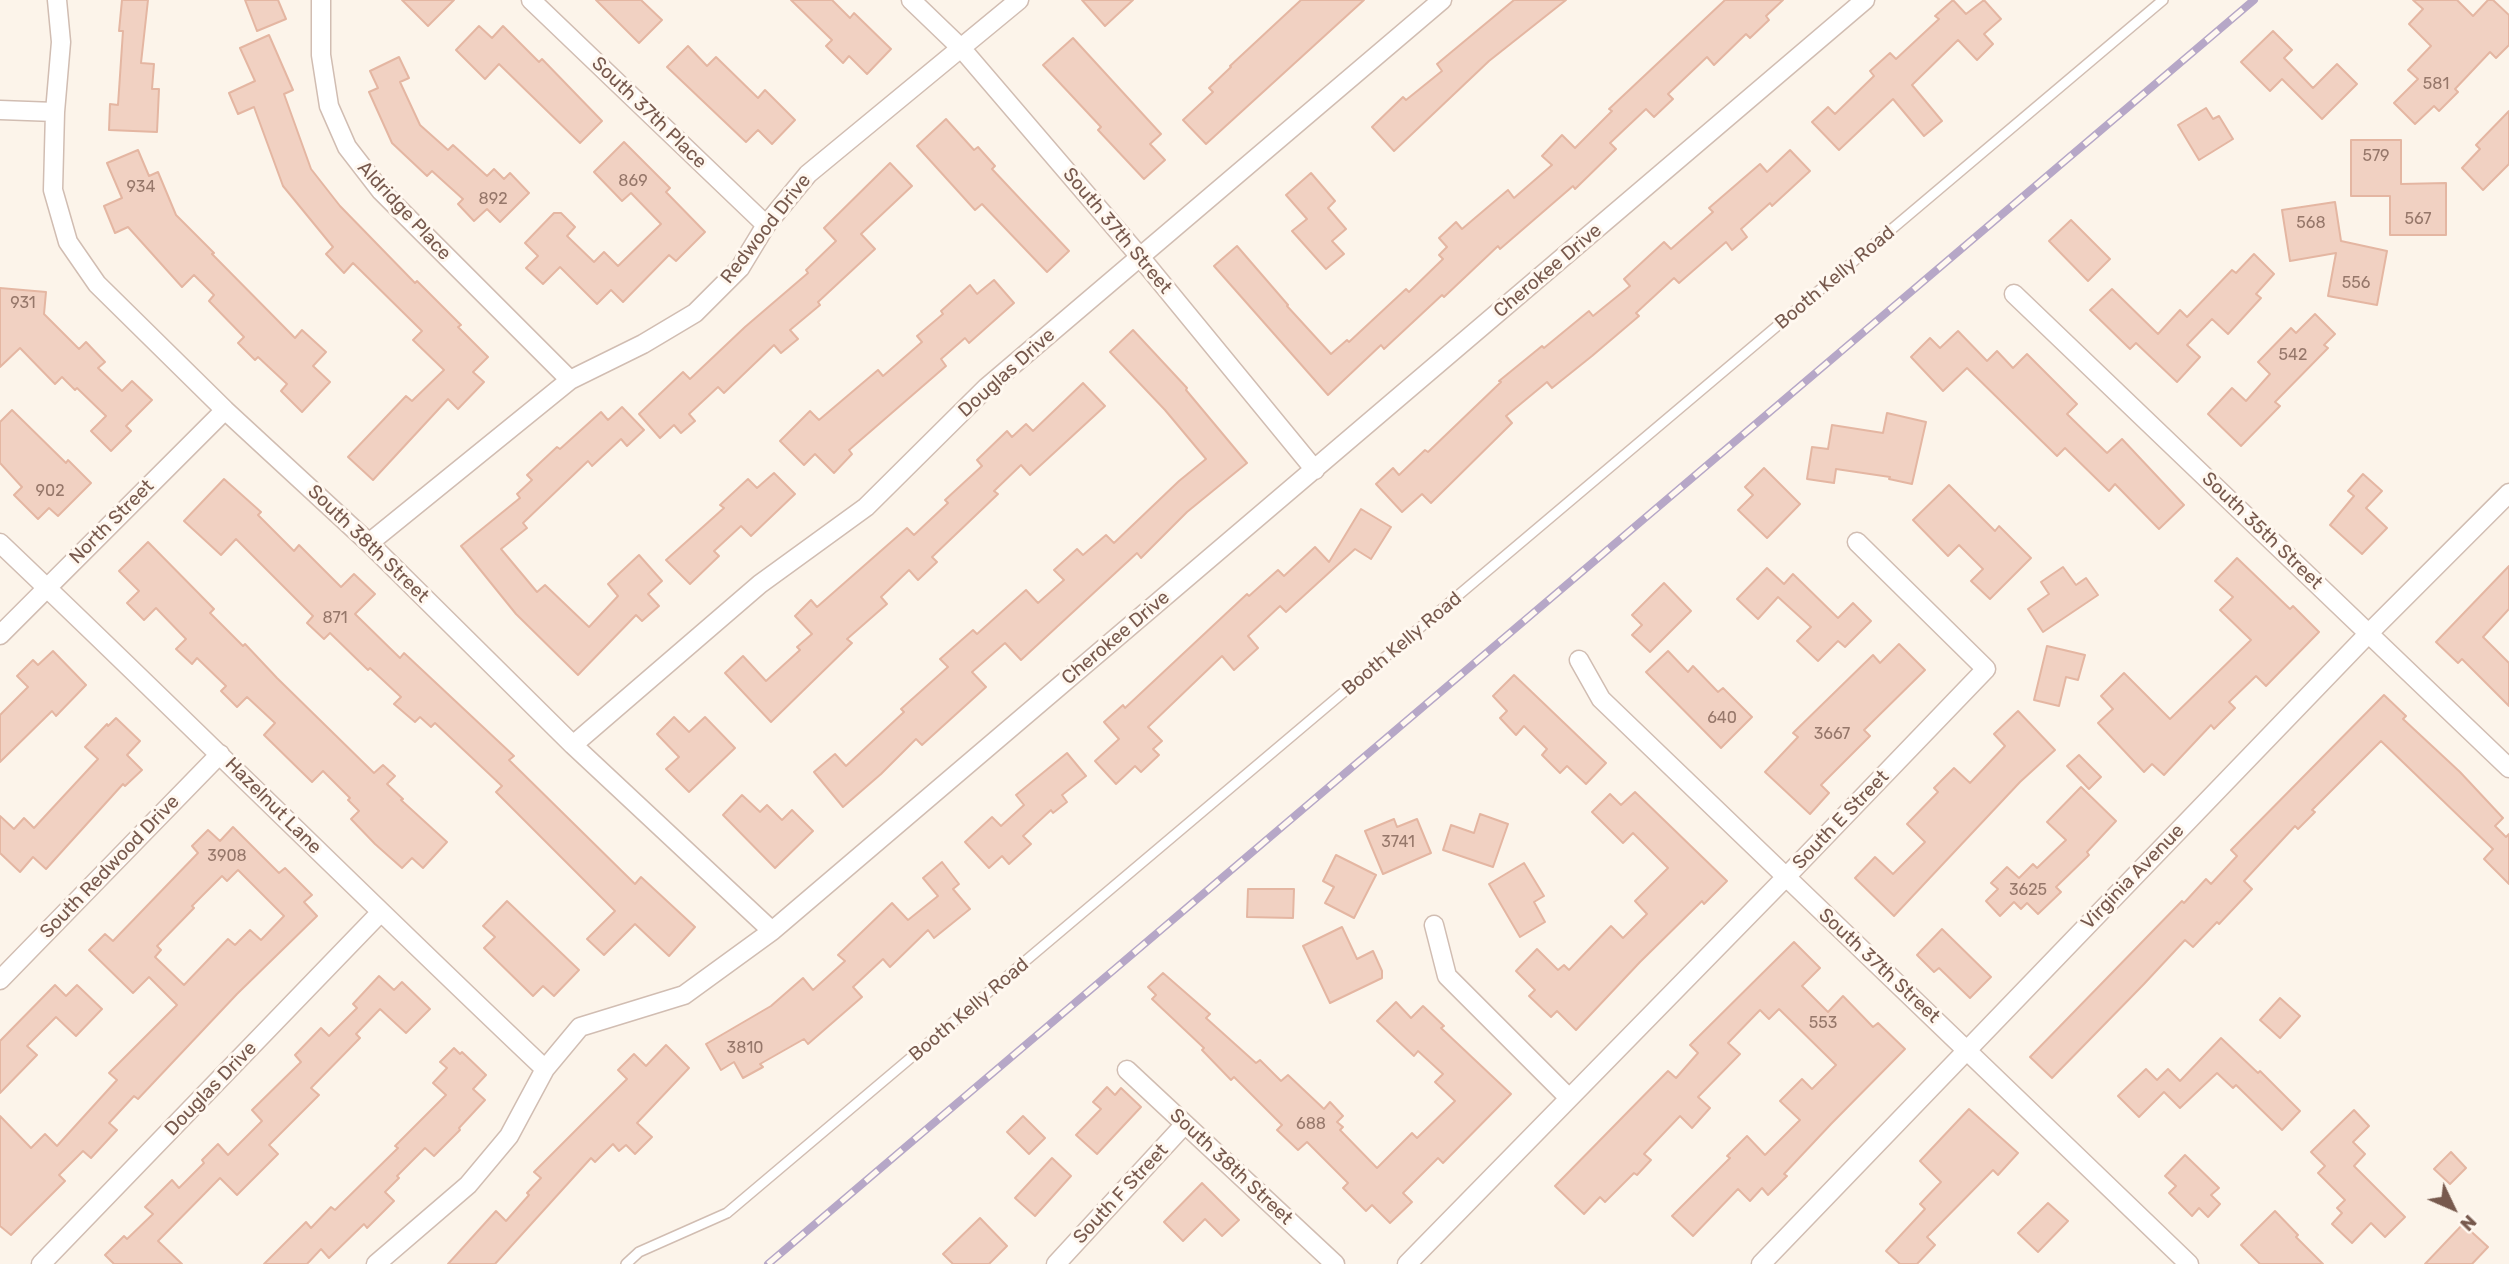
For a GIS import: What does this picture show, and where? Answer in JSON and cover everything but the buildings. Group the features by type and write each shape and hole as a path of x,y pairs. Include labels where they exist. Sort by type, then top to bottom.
{"street":[{"name":"South 38th Street","path":"57,0 61,42 52,190 68,242 97,284 225,410 369,543 573,745 772,931"},
{"name":"Aldridge Place","path":"321,0 321,55 329,106 347,147 381,191 570,380"},
{"name":"South 37th Place","path":"531,0 766,225"},
{"name":"South 37th Street","path":"911,0 961,49 1141,258 1315,470"},
{"name":"Redwood Drive","path":"369,543 570,380 643,344 695,313 740,268 766,225 808,174 1019,0"},
{"name":"Douglas Drive","path":"573,745 760,584 866,507 987,387 1442,0"},
{"name":"Cherokee Drive","path":"376,1264 468,1185 509,1136 545,1069 580,1027 684,995 772,931 1865,0"},
{"path":"0,110 55,112"},
{"name":"South 35th Street","path":"2014,295 2509,768"},
{"name":"North Street","path":"0,635 225,410"},
{"name":"Virginia Avenue","path":"1761,1264 2369,633 2509,493"},
{"name":"South E Street","path":"1407,1264 1786,878 1986,668 1857,541"},
{"name":"Hazelnut Lane","path":"0,543 220,754 380,913 545,1069"},
{"name":"South 37th Street","path":"1579,660 1601,699 2189,1264"},
{"name":"South Redwood Drive","path":"0,980 220,754"},
{"name":"Douglas Drive","path":"41,1264 380,913"},
{"path":"1434,925 1447,975 1569,1098"},
{"name":"South 38th Street","path":"1127,1070 1335,1264"},
{"name":"South F Street","path":"1056,1264 1185,1124"}],"lane":[{"name":"Booth Kelly Road","path":"626,1264 639,1252 727,1213 2163,0"}],"railway":[{"path":"768,1264 2254,0"}]}
